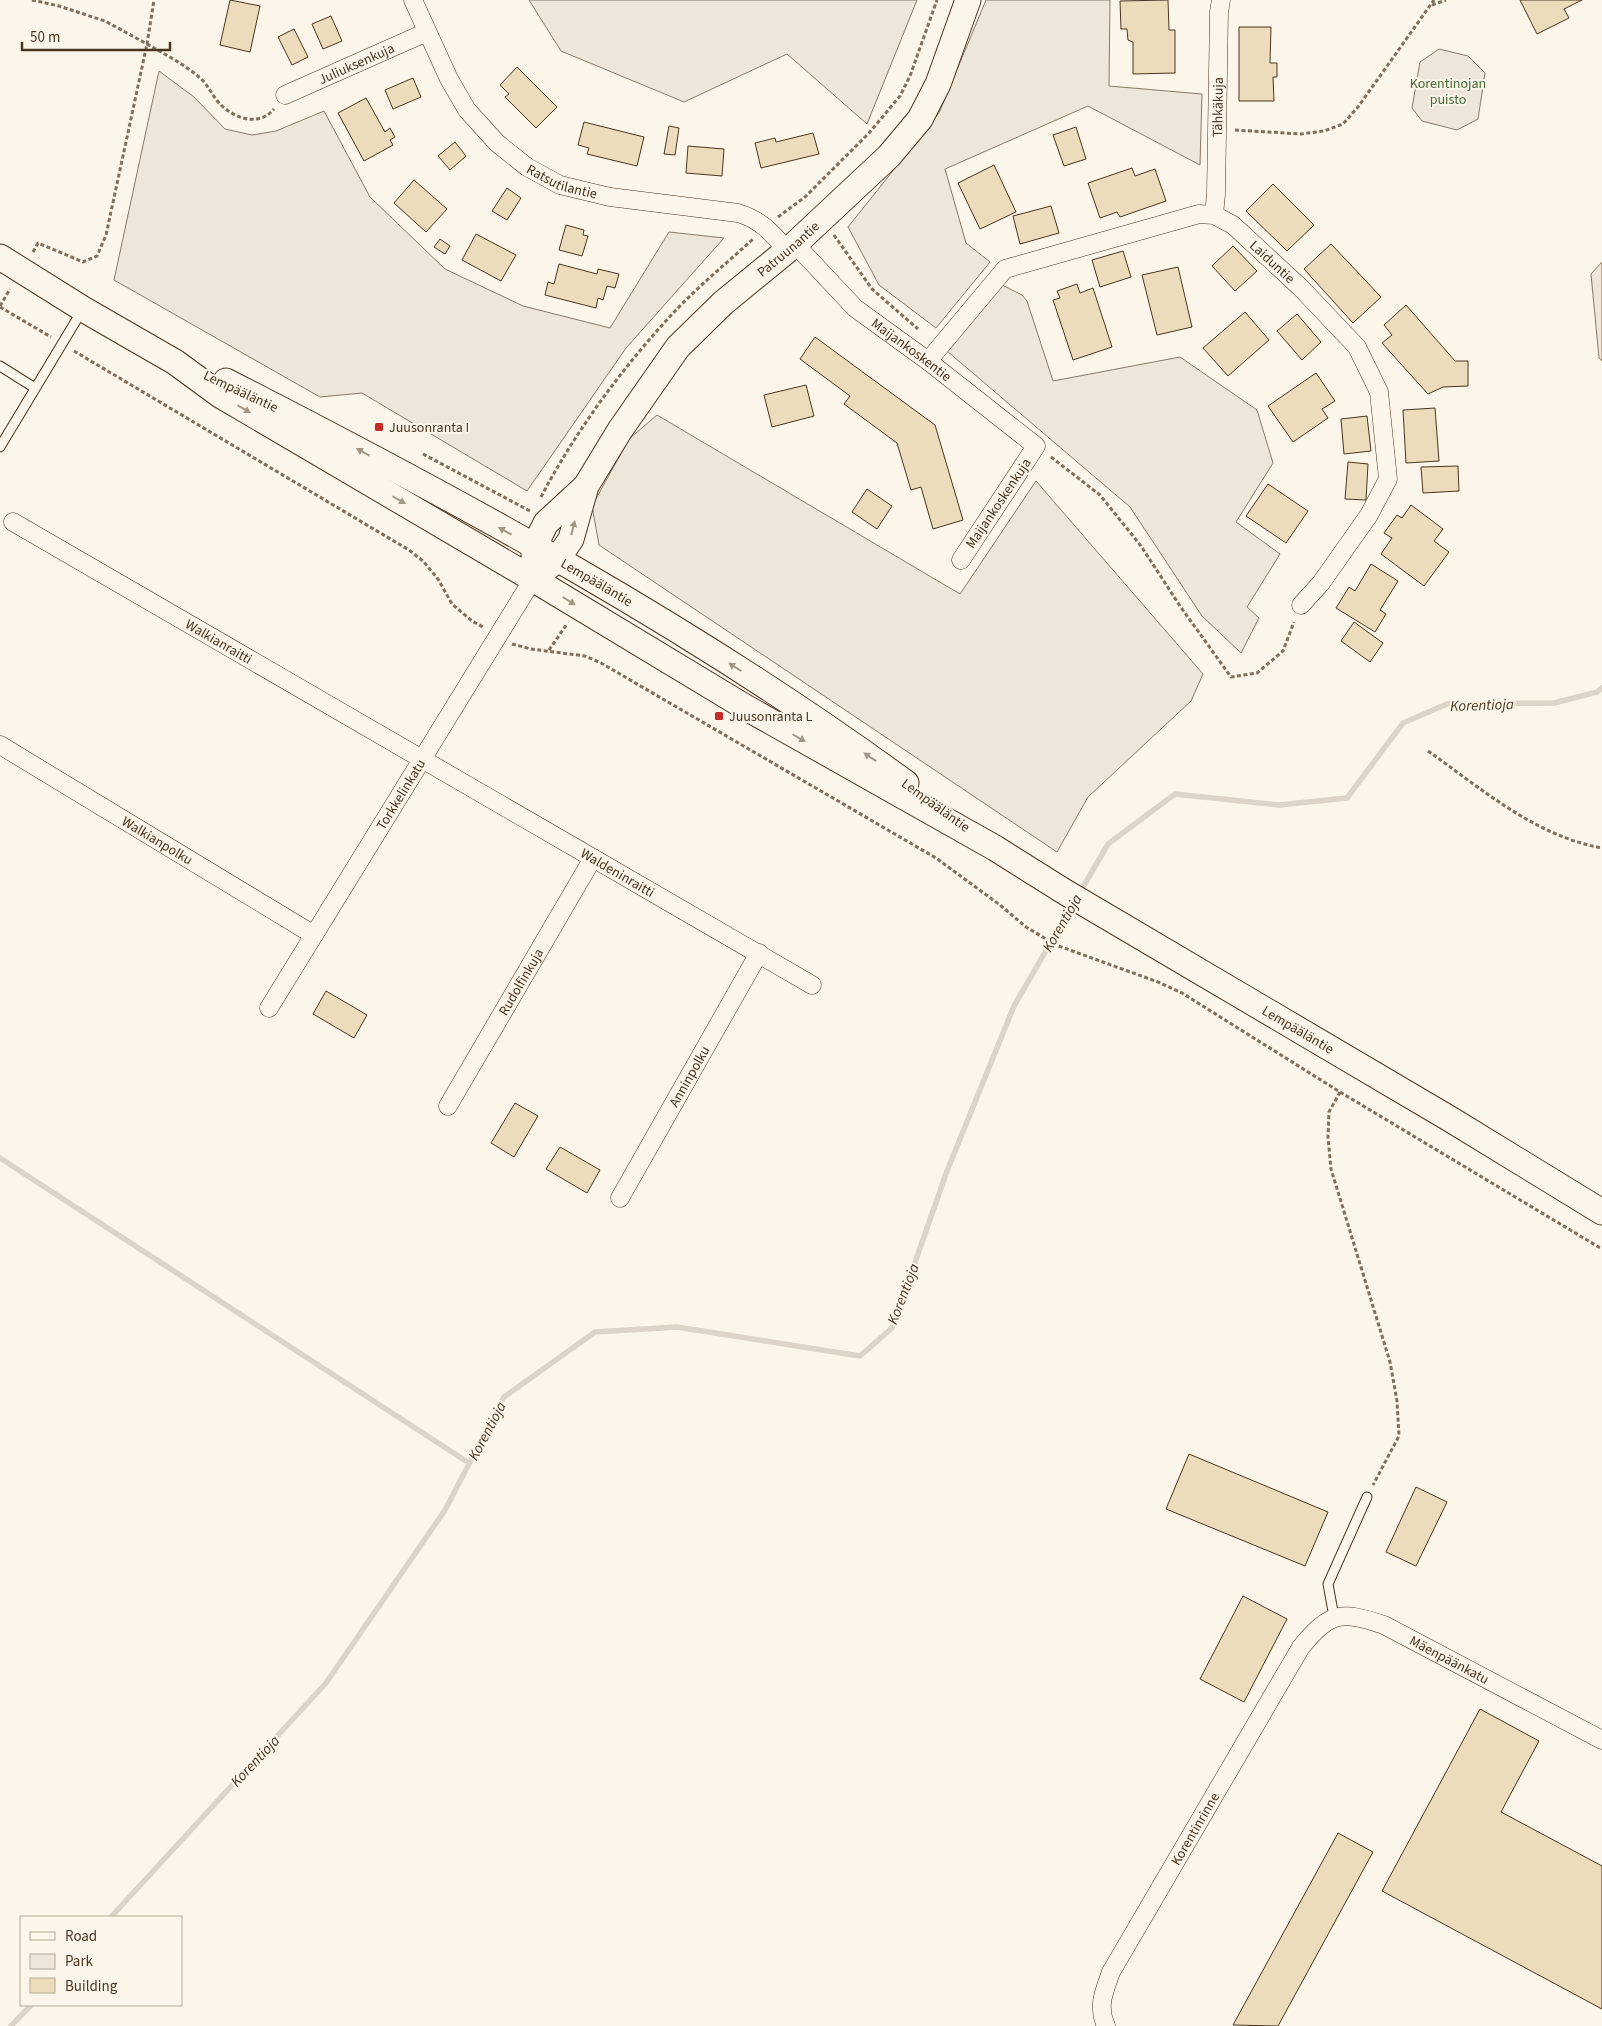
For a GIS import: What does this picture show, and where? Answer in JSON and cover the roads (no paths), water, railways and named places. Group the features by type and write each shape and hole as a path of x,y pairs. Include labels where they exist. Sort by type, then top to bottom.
{"main road":[{"name":"Patruunantie","path":"534,579 557,560 571,538 586,486 620,430 678,348 723,303 791,247 889,156 920,118 938,84 968,0"},
{"name":"Lempääläntie","path":"0,257 22,269 83,309 175,362 220,395 534,579 745,707 995,848 1065,892 1450,1119 1602,1212"},
{"name":"Lempääläntie","path":"175,362 226,381 349,444 593,579 764,685 881,765 995,848"},
{"name":"Patruunantie","path":"534,579 534,547 546,523 586,486"}],"street":[{"name":"Ratsutilantie","path":"413,0 449,79 467,110 497,143 527,167 560,185 610,197 738,213 753,218 791,247"},
{"name":"Tähkäkuja","path":"1214,215 1219,12 1221,0"},
{"name":"Juliuksenkuja","path":"285,95 427,32"},
{"path":"928,361 1006,269 1199,214 1214,215"},
{"name":"Laiduntie","path":"1214,215 1233,225 1301,288 1357,347 1379,392 1388,479 1369,515 1321,583 1301,605"},
{"name":"Maijankoskentie","path":"791,247 855,308 928,361 1036,446"},
{"name":"Maijankoskenkuja","path":"961,560 1036,446"},
{"name":"Walkianraitti","path":"13,522 423,760"},
{"name":"Torkkelinkatu","path":"269,1008 534,579"},
{"name":"Walkianpolku","path":"0,744 314,935"},
{"name":"Waldeninraitti","path":"423,760 812,985"},
{"name":"Rudolfinkuja","path":"448,1106 594,858"},
{"name":"Anninpolku","path":"620,1198 759,954"},
{"name":"Mäenpäänkatu","path":"1334,1617 1357,1616 1384,1625 1602,1740"},
{"name":"Korentinrinne","path":"1104,2020 1103,1993 1111,1972 1301,1647 1316,1628 1334,1617"}],"lane":[{"path":"0,447 83,309"},
{"path":"0,366 35,388"},
{"path":"1334,1617 1328,1584 1367,1496"}],"waterway":[{"name":"Korentioja","path":"1079,894 1108,844 1175,794 1279,805 1347,798 1403,723 1447,704 1554,703 1597,692 1602,688"},
{"name":"Korentioja","path":"112,1916 326,1683 445,1510 504,1397 595,1332 677,1327 860,1356 892,1328 947,1171 1014,1006 1073,904"},
{"path":"0,1158 469,1463"},
{"name":"Korentioja","path":"11,2026 30,2006"}],"place":[{"name":"Juusonranta I","path":"379,427"},
{"name":"Juusonranta L","path":"719,716"}],"park label":[{"name":"Korentinojan puisto","path":"1448,92"}]}
